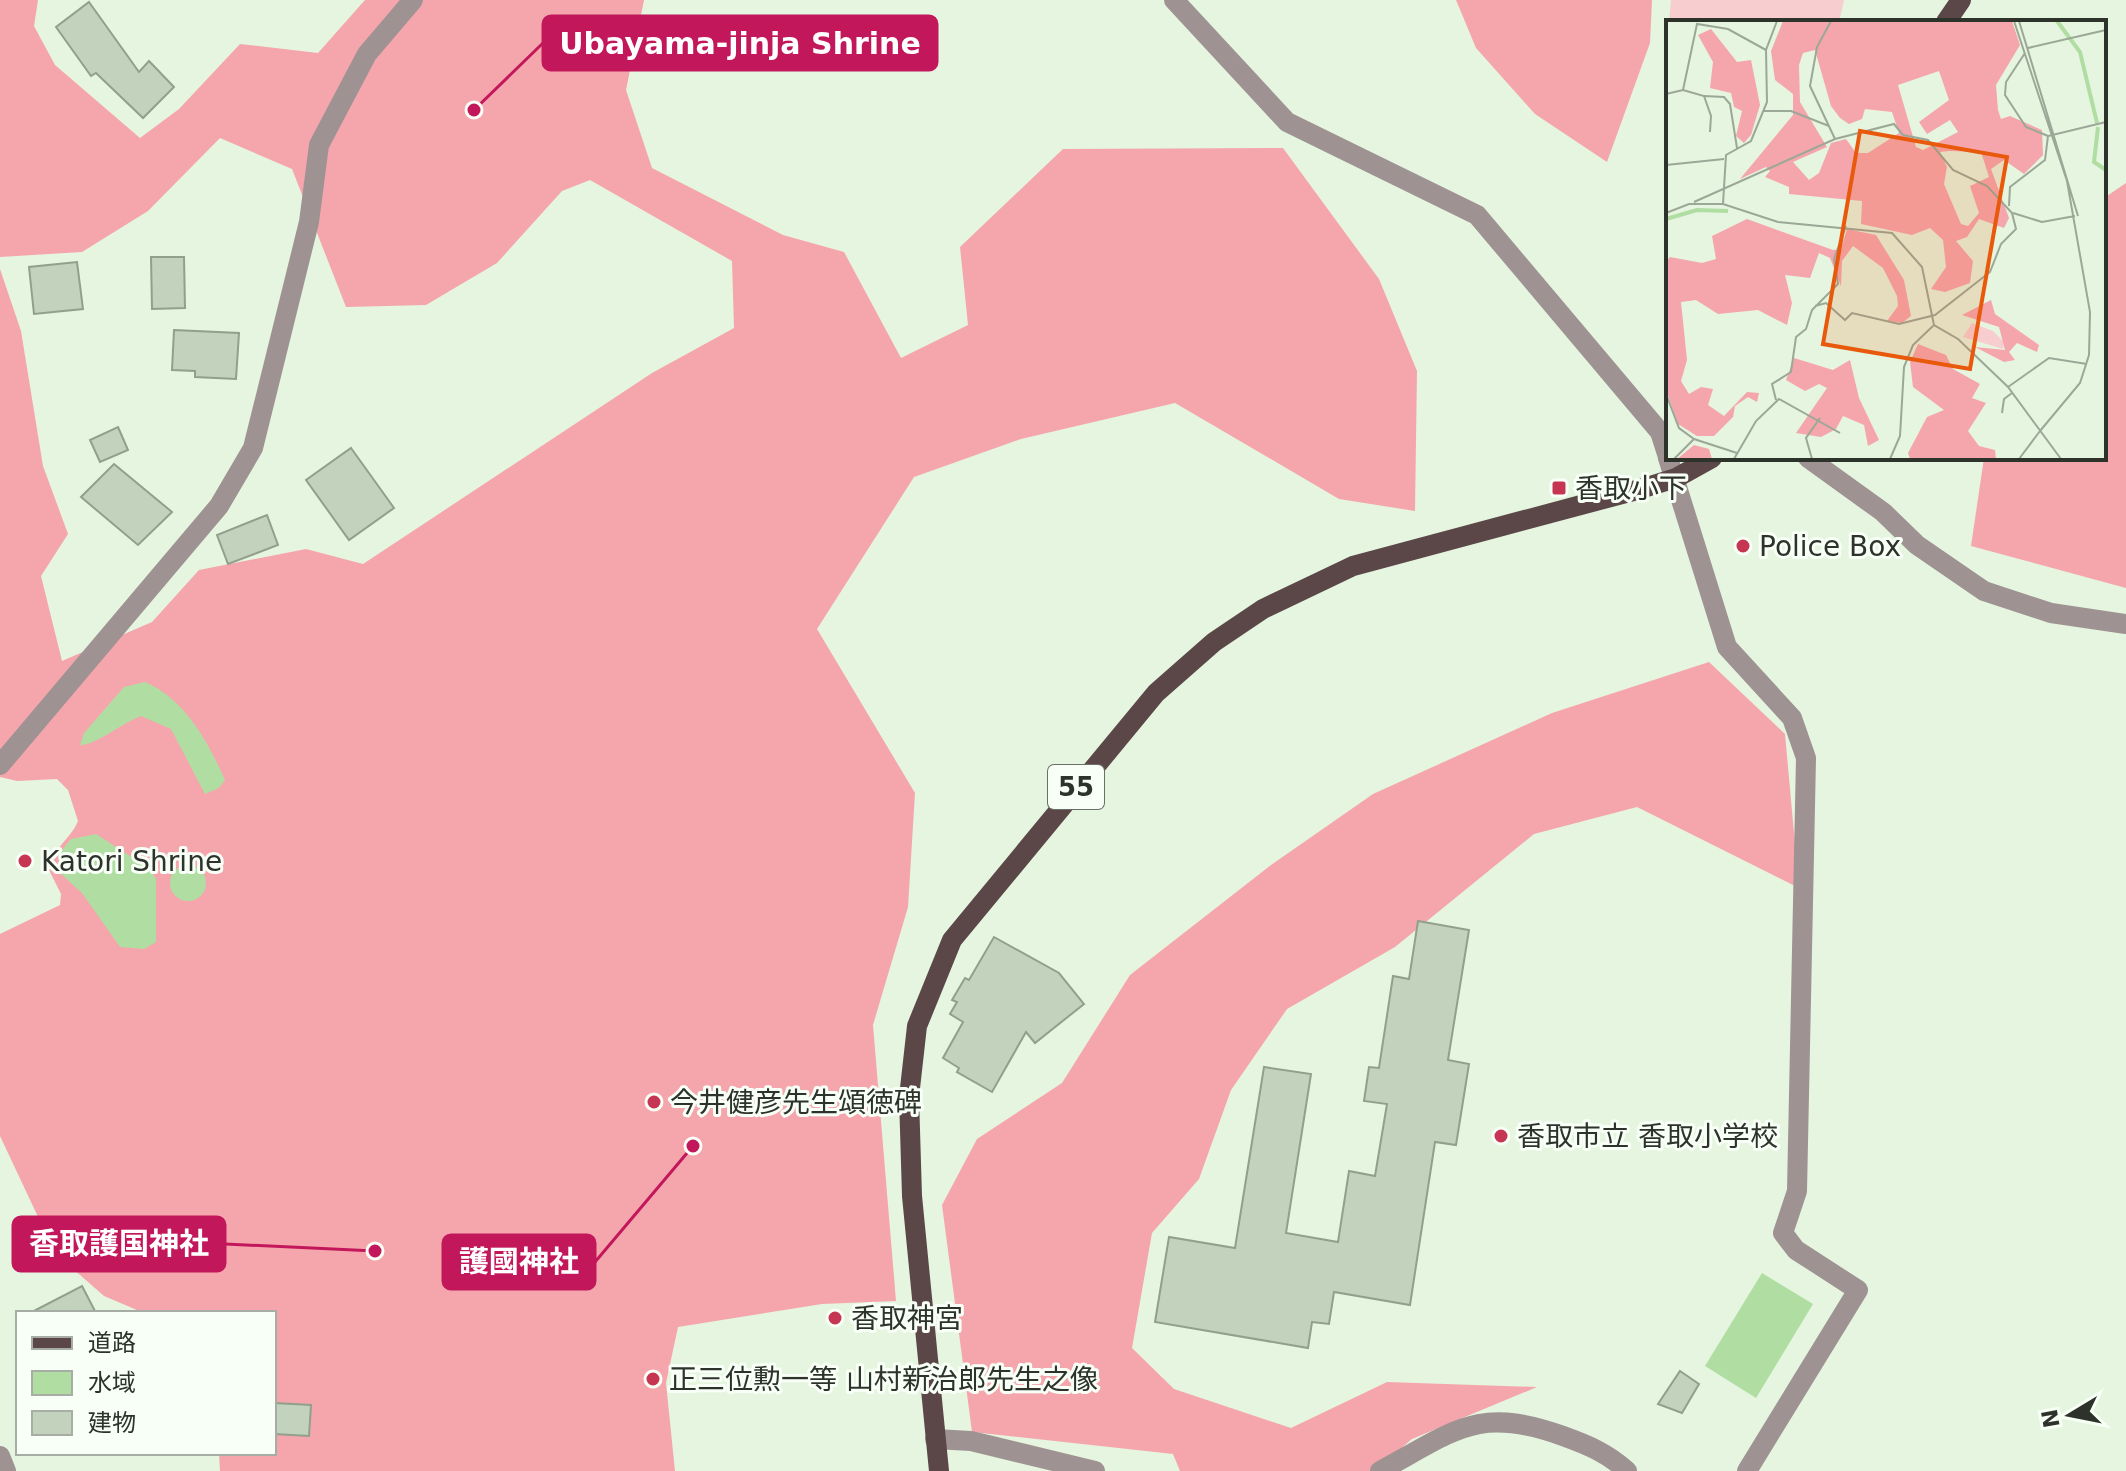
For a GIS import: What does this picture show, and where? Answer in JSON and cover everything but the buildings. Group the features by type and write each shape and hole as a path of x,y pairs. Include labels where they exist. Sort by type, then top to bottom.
{"main road":[{"path":"1947,20 1961,0"},
{"name":"55","path":"939,1471 912,1196 909,1097 917,1026 952,940 1156,693 1214,642 1263,609 1353,566 1676,478 1708,460"}],"street":[{"path":"0,765 219,506 253,448 309,222 319,145 367,54 413,0"},
{"path":"1174,0 1287,122 1477,215 1660,432 1666,451"},
{"path":"1669,460 1727,647 1792,718 1806,758 1797,1191 1783,1233 1796,1250 1858,1290 1747,1471"},
{"path":"1811,460 1883,512 1917,545 1984,591 2051,613 2126,624"},
{"path":"1380,1471 1473,1423 1519,1421 1596,1448 1627,1471"},
{"path":"935,1439 971,1441 1095,1471"},
{"path":"0,1456 6,1471"}],"shaded area":[{"path":"0,0 38,0 34,26 55,65 140,138 179,109 240,44 318,53 365,0 644,0 626,90 652,168 783,235 844,252 901,358 968,325 960,247 1063,149 1283,148 1379,279 1417,371 1415,511 1339,499 1175,403 1021,439 914,477 817,629 915,793 908,907 873,1025 896,1301 822,1304 678,1327 666,1383 675,1471 220,1471 219,1455 276,1455 276,1311 139,1311 104,1296 55,1253 0,1136 0,934 60,905 61,894 48,868 78,821 68,790 57,779 17,781 0,777 0,269 21,331 43,466 68,534 41,576 62,661 152,622 199,570 306,549 363,564 652,373 734,328 732,261 590,180 562,191 497,263 426,305 346,307 292,169 220,138 148,211 82,252 0,257"},
{"path":"1456,0 1652,0 1650,43 1607,162 1535,114 1476,48"},
{"path":"1671,0 1844,0 1839,20 1669,20"},
{"path":"2126,183 2126,588 1971,546 1984,460 2106,460 2106,197"},
{"path":"1709,662 1785,734 1799,888 1637,807 1534,834 1395,947 1287,1009 1231,1090 1199,1179 1152,1233 1132,1348 1174,1389 1291,1428 1387,1382 1537,1387 1412,1439 1374,1471 1180,1471 1173,1454 972,1432 942,1205 977,1139 1062,1083 1130,975 1271,865 1373,794 1552,713"}],"water":[{"path":"145,682 172,699 194,723 225,780 219,788 205,794 171,729 141,716 80,745 84,733 124,687"},
{"path":"96,834 150,869 156,879 156,942 144,949 120,947 82,893 60,873 58,855 71,839"},
{"path":"188,865 200,871 206,883 200,895 188,901 176,895 170,883 176,871"},
{"path":"1762,1273 1813,1304 1756,1398 1705,1366"}],"place":[{"name":"Ubayama-jinja Shrine","path":"474,110"},
{"name":"香取小下","path":"1559,488"},
{"name":"Police Box","path":"1743,546"},
{"name":"Katori Shrine","path":"25,861"},
{"name":"今井健彦先生頌徳碑","path":"654,1102"},
{"name":"香取市立 香取小学校","path":"1501,1136"},
{"name":"護國神社","path":"693,1146"},
{"name":"香取護国神社","path":"375,1251"},
{"name":"香取神宮","path":"835,1318"},
{"name":"正三位勲一等 山村新治郎先生之像","path":"653,1379"}]}
